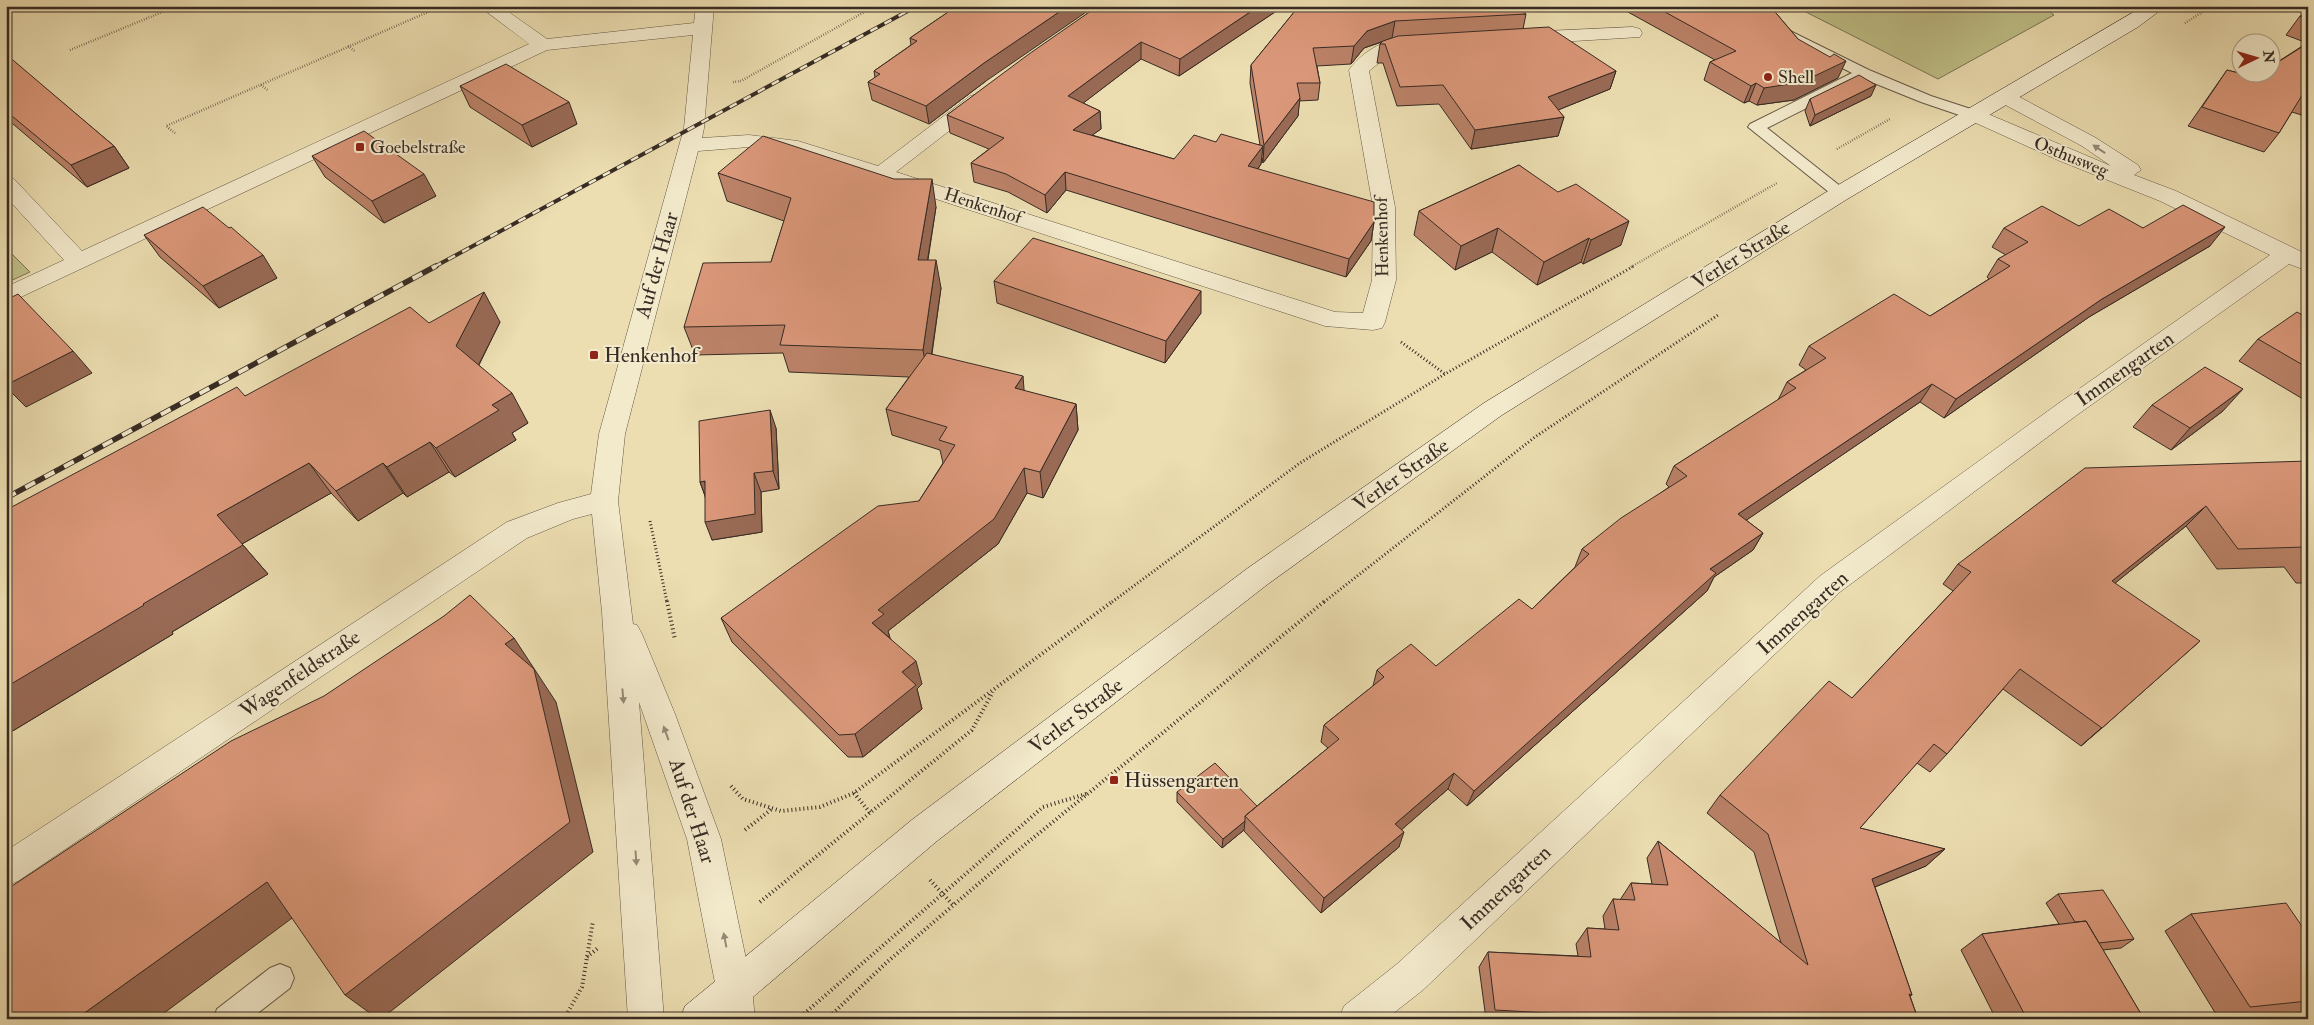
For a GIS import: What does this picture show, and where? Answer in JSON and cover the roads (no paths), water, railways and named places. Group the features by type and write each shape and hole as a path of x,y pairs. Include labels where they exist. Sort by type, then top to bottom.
{"street":[{"path":"488,6 543,45"},
{"name":"Verler Straße","path":"698,1019 736,1003 901,848 1258,576 1493,409 1841,193 2131,24 2157,6"},
{"path":"6,296 543,45 705,17"},
{"name":"Auf der Haar","path":"646,1019 617,612 604,501 612,434 694,128 705,17"},
{"path":"1509,39 1633,33"},
{"name":"Henkenhof","path":"690,145 748,141 798,147 1334,320 1373,322 1384,280 1384,207 1359,70 1372,54 1392,46 1431,43"},
{"path":"880,174 991,89"},
{"name":"Osthusweg","path":"2005,97 2089,142 2168,196"},
{"name":"Osthusweg","path":"1974,115 2067,157 2168,196 2297,259"},
{"path":"6,184 79,262"},
{"name":"Immengarten","path":"1357,1019 1410,977 1830,584 2068,409 2297,259"},
{"name":"Wagenfeldstraße","path":"6,870 517,530 568,510 604,501"},
{"name":"Auf der Haar","path":"617,612 659,714 704,839 724,931 736,1003"}],"lane":[{"path":"1778,29 1864,73 1926,99 1974,115"},
{"path":"1841,193 1756,127 1864,73"},
{"path":"227,1019 280,978"}],"railway":[{"path":"434,267 917,6"},
{"path":"6,498 436,266"}],"place":[{"name":"Shell","path":"1768,77"},
{"name":"Goebelstraße","path":"360,147"},
{"name":"Henkenhof","path":"594,355"},
{"name":"Hüssengarten","path":"1114,780"}]}
